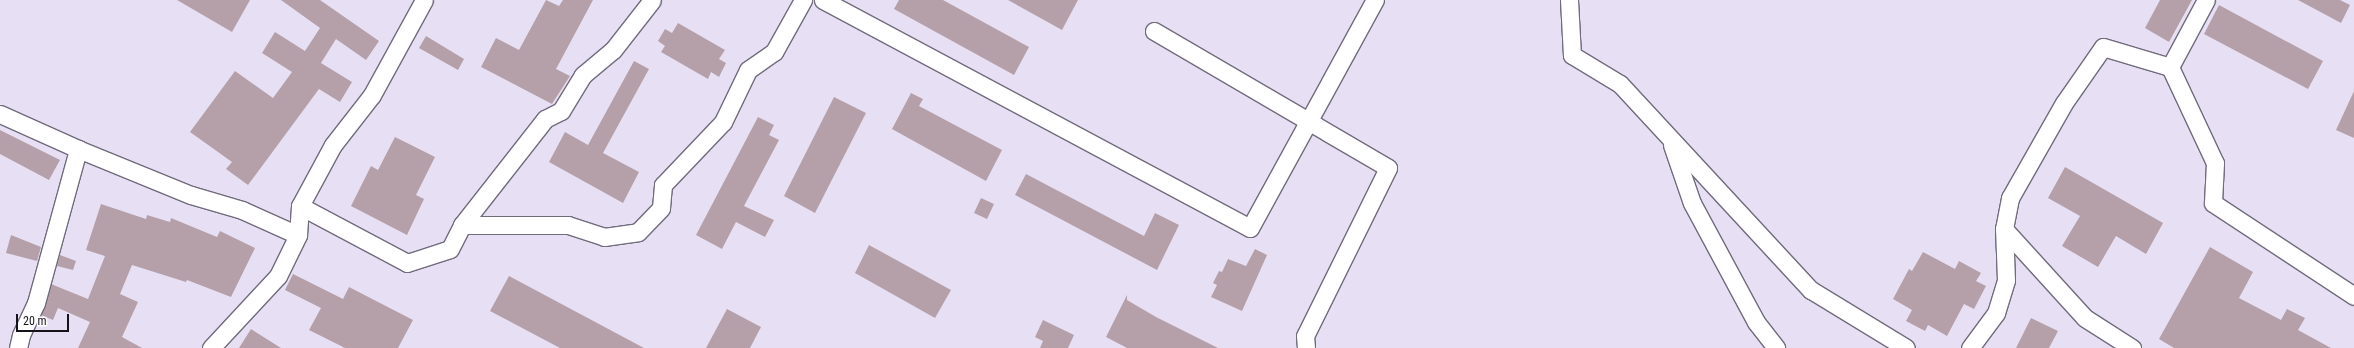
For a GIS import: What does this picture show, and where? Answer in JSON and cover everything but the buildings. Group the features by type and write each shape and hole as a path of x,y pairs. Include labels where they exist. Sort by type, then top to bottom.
{"street":[{"path":"211,348 278,276 298,234 300,206 333,145 372,95 424,0"},
{"path":"300,206 407,263 450,250 462,225 545,119 561,111 583,75 612,50 652,0"},
{"path":"462,225 568,225 604,237 638,232 661,208 663,185 723,122 748,70 774,52 803,0"},
{"path":"823,0 1250,228 1375,0"},
{"path":"1569,0 1572,55 1620,84 1810,290 1906,348"},
{"path":"2170,67 2206,0"},
{"path":"1154,31 1388,168 1305,336 1306,348"},
{"path":"1970,348 1996,313 2006,280 2004,229 2010,198 2064,103 2103,47 2170,67 2215,162 2213,203 2354,296"},
{"path":"0,114 78,149 191,195 242,210 298,234"},
{"path":"1669,137 1692,203 1756,322 1776,348"},
{"path":"18,348 21,335 36,303 78,149"},
{"path":"2004,229 2085,318 2132,348"}]}
